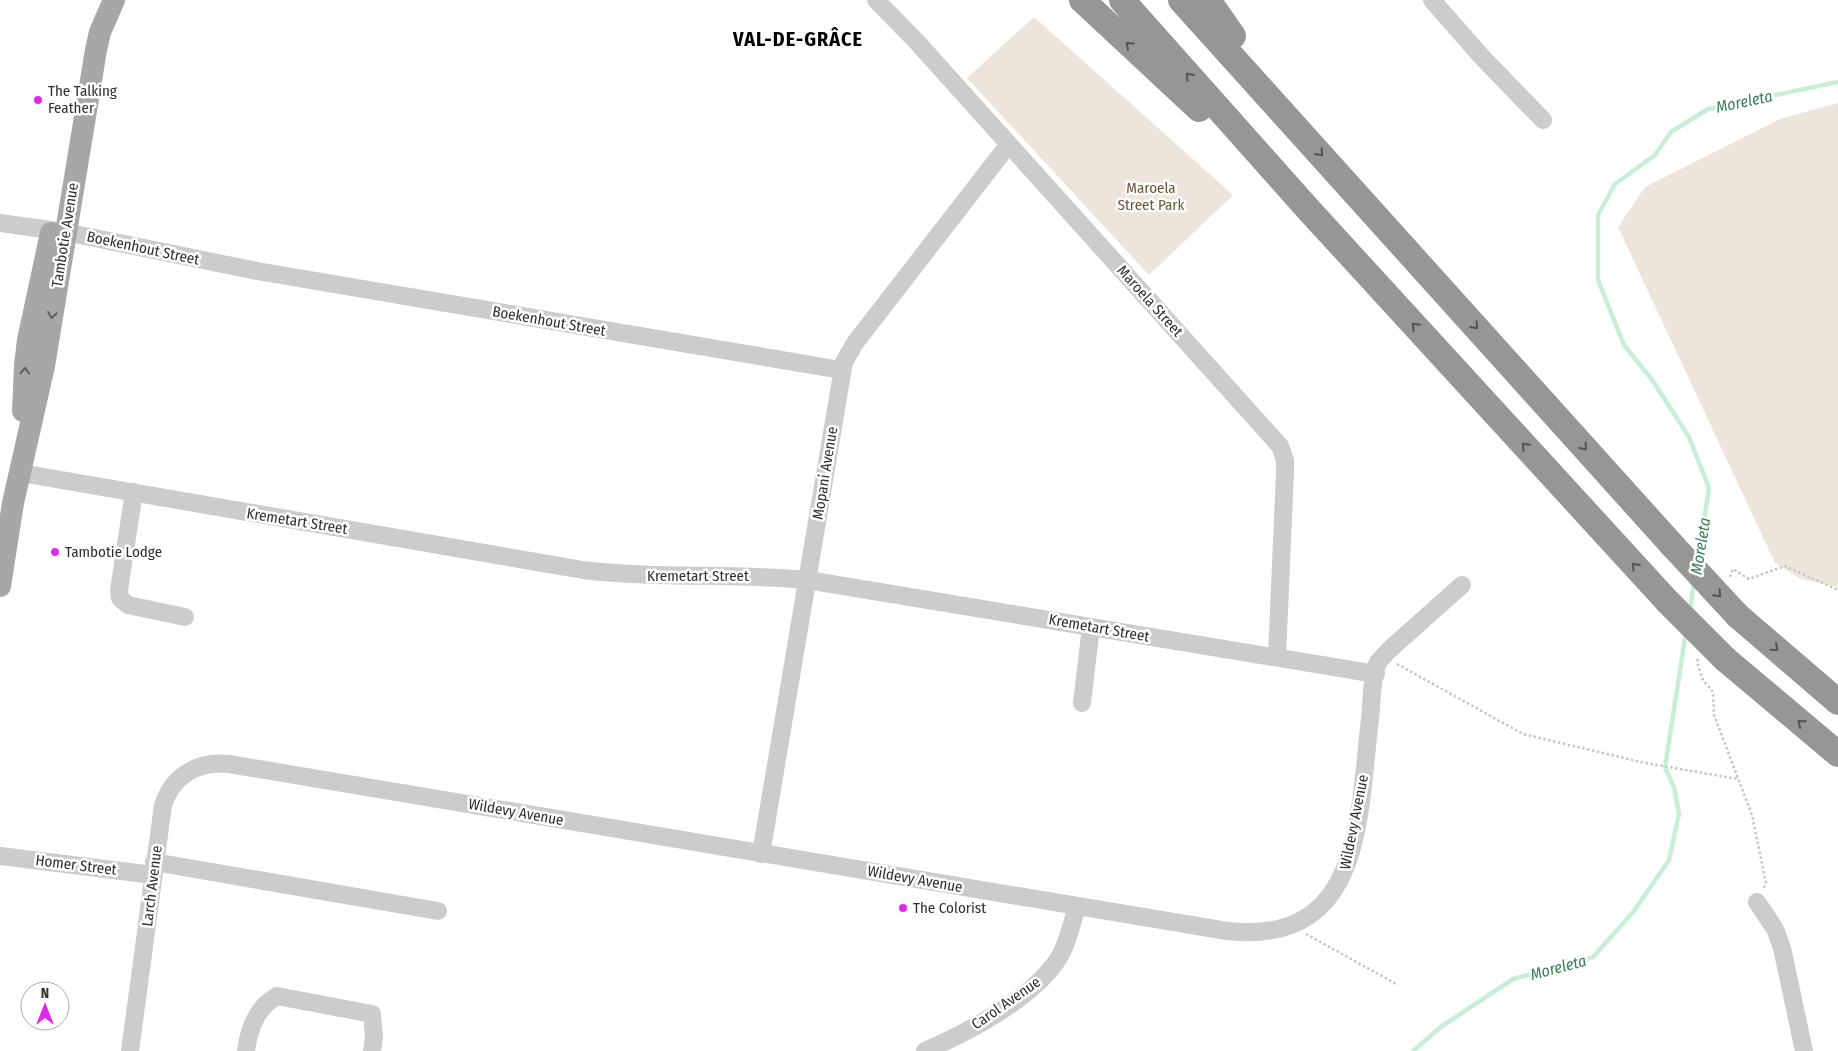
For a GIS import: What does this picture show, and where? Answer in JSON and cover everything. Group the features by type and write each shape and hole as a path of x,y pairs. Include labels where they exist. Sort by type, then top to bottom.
{"highway":[{"path":"1082,0 1307,208"},
{"path":"1122,0 1307,208 1668,602 1724,659 1838,754"},
{"path":"1181,0 1738,616 1838,702"},
{"path":"1208,0 1293,122"}],"main road":[{"name":"Tambotie Avenue","path":"57,237 80,63 88,28 98,0"},
{"name":"Tambotie Avenue","path":"0,586 21,473 25,365 57,237 100,32 114,0"}],"street":[{"name":"Maroela Street","path":"876,0 899,22 1282,450 1285,460 1285,485 1276,657"},
{"path":"1432,0 1481,56 1543,120"},
{"name":"Mopani Avenue","path":"761,854 841,370 855,343 1009,144"},
{"name":"Boekenhout Street","path":"0,223 57,237 841,370"},
{"name":"Boekenhout Street","path":"0,232 57,237"},
{"name":"Kremetart Street","path":"21,473 583,570 627,575 769,576 807,580 1376,674"},
{"path":"134,492 119,590 120,598 128,604 185,617"},
{"name":"Wildevy Avenue","path":"229,764 1243,933 1271,932 1299,922 1329,898 1345,874 1350,858 1363,781 1377,666 1382,657 1462,585"},
{"path":"1082,703 1091,627"},
{"name":"Larch Avenue","path":"130,1051 163,805 171,787 181,777 197,767 211,764 229,764"},
{"name":"Homer Street","path":"0,856 154,868 438,911"},
{"path":"1757,902 1775,929 1782,948 1804,1051"},
{"name":"Carol Avenue","path":"925,1051 972,1028 1040,981 1062,952 1077,906"},
{"path":"246,1051 249,1031 265,1003 277,996 372,1014 374,1036 372,1051"}],"path":[{"path":"1393,662 1523,734 1645,763 1738,779"},
{"path":"1299,922 1307,936 1398,985"}],"green space":[{"name":"Maroela Street Park","path":"1034,17 1233,195 1149,275 967,78"},
{"path":"1838,103 1838,587 1801,579 1775,563 1618,227 1645,187 1780,119"}],"waterway":[{"name":"Moreleta","path":"1698,560 1709,488 1689,437 1653,381 1624,345 1598,280 1598,215 1615,184 1655,155 1671,132 1708,109 1838,82"},
{"name":"Moreleta","path":"1690,610 1694,583"},
{"name":"Moreleta","path":"1413,1051 1442,1026 1513,979 1593,957 1634,911 1669,860 1679,814 1674,787 1665,767 1686,632"}],"place":[{"name":"The Talking Feather","path":"38,100"},
{"name":"Tambotie Lodge","path":"55,552"},
{"name":"The Colorist","path":"903,908"}],"district":[{"name":"VAL-DE-GRÂCE","path":"798,39"}]}
